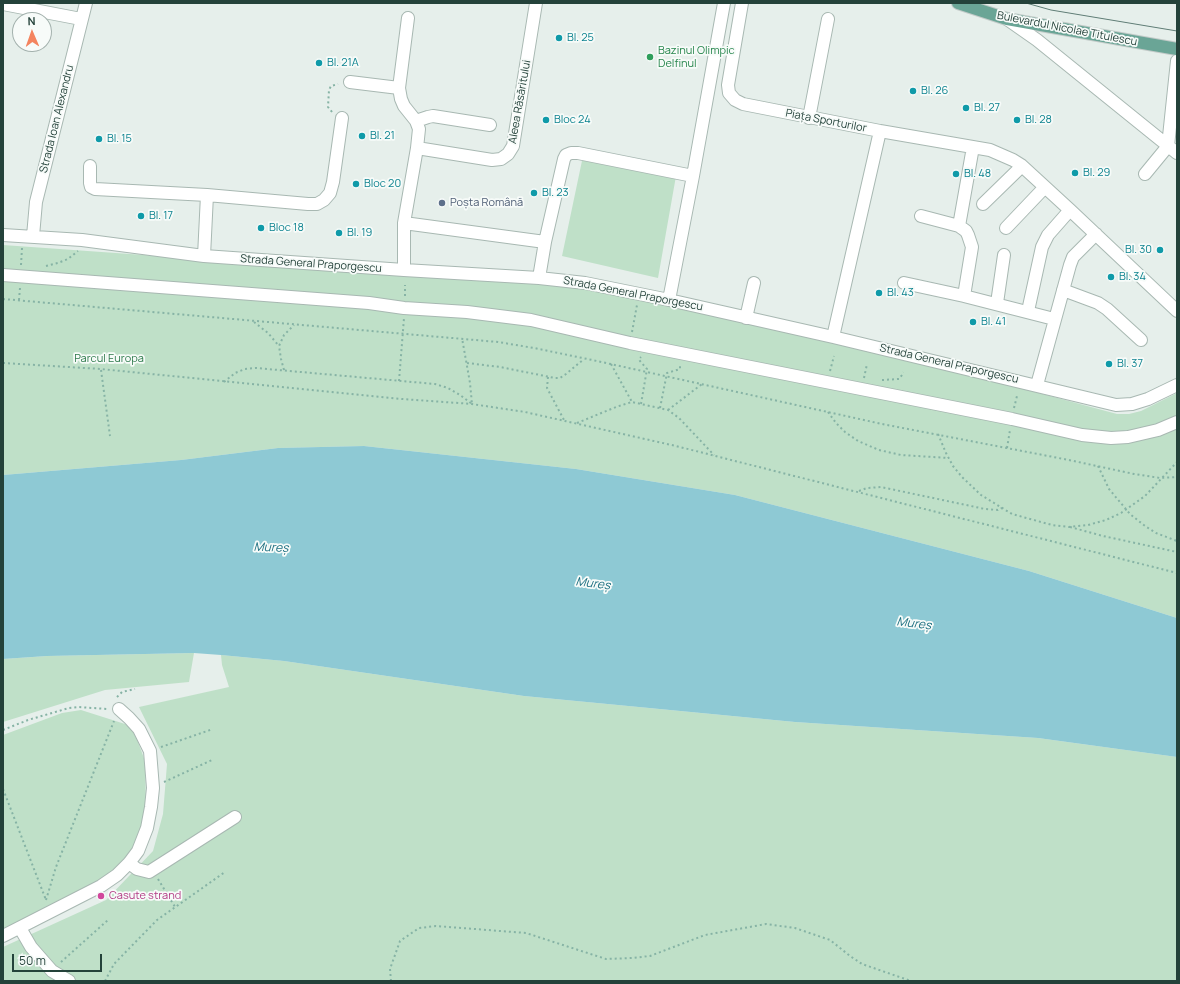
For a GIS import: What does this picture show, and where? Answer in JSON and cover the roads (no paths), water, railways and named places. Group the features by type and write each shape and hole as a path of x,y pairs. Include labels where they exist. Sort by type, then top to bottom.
{"main road":[{"name":"Bulevardul Nicolae Titulescu","path":"958,3 1007,19 1177,49"}],"street":[{"name":"Strada Ioan Alexandru","path":"28,236 86,3"},
{"name":"Aleea Răsăritului","path":"417,148 492,160 501,159 508,154 513,146 536,3"},
{"path":"669,300 724,3"},
{"name":"Piața Sporturilor","path":"742,3 728,85 729,93 735,100 743,104 880,131 833,337"},
{"path":"3,4 23,5 81,19"},
{"path":"404,270 404,223 417,148 418,129 416,122 404,106 399,88 408,18"},
{"path":"809,118 828,19"},
{"path":"1007,19 1037,40 1172,150"},
{"path":"1145,174 1172,150 1177,60"},
{"path":"350,82 399,88"},
{"path":"416,122 433,116 490,125"},
{"path":"90,166 90,183 91,187 95,189 207,195 318,204 330,193 333,182 342,118"},
{"path":"880,131 973,147 1002,155 1022,166 1177,311"},
{"path":"959,226 973,147"},
{"path":"539,278 545,242 566,155 578,153 693,176"},
{"path":"983,204 1022,166"},
{"path":"1006,228 1045,187"},
{"path":"204,256 207,195"},
{"path":"1028,312 1042,247 1048,235 1070,210"},
{"path":"921,216 959,226 966,231 972,247 964,296"},
{"path":"404,223 545,242"},
{"path":"1037,385 1054,318 1073,257 1096,234"},
{"name":"Strada General Praporgescu","path":"3,235 82,240 204,256 585,282 833,337 1116,405 1132,404 1148,399 1177,385"},
{"path":"997,303 1004,255"},
{"path":"3,275 467,312 531,320 630,343 1012,419 1082,435 1112,438 1140,435 1177,422"},
{"path":"746,318 754,283"},
{"path":"904,283 997,303 1054,318"},
{"path":"1063,290 1098,303 1107,309 1141,340"},
{"path":"3,936 101,886 117,875 129,864 138,851 147,828 153,788 150,751 139,729 118,709"},
{"path":"129,864 137,869 149,872 235,816"},
{"path":"20,928 32,947 52,971 69,981"}],"water":[{"name":"Mureș","path":"364,446 576,469 735,495 1029,571 1177,618 1177,757 1038,738 795,722 524,696 284,661 221,655 194,653 47,656 3,659 3,475 181,460 278,448"}],"tram line":[{"path":"1026,3 1051,10 1177,31"}],"place":[{"name":"Bl. 25","path":"559,38"},
{"name":"Bazinul Olimpic Delfinul","path":"650,57"},
{"name":"Bl. 21A","path":"319,63"},
{"name":"Bl. 26","path":"913,91"},
{"name":"Bl. 27","path":"966,108"},
{"name":"Bloc 24","path":"546,120"},
{"name":"Bl. 28","path":"1017,120"},
{"name":"Bl. 21","path":"362,136"},
{"name":"Bl. 15","path":"99,139"},
{"name":"Bl. 29","path":"1075,173"},
{"name":"Bl. 48","path":"956,174"},
{"name":"Bloc 20","path":"356,184"},
{"name":"Bl. 23","path":"534,193"},
{"name":"Poșta Română","path":"442,203"},
{"name":"Bl. 17","path":"141,216"},
{"name":"Bloc 18","path":"261,228"},
{"name":"Bl. 19","path":"339,233"},
{"name":"Bl. 30","path":"1160,250"},
{"name":"Bl. 34","path":"1111,277"},
{"name":"Bl. 43","path":"879,293"},
{"name":"Bl. 41","path":"973,322"},
{"name":"Bl. 37","path":"1109,364"},
{"name":"Casute strand","path":"101,896"}],"park label":[{"name":"Parcul Europa","path":"109,359"}]}
